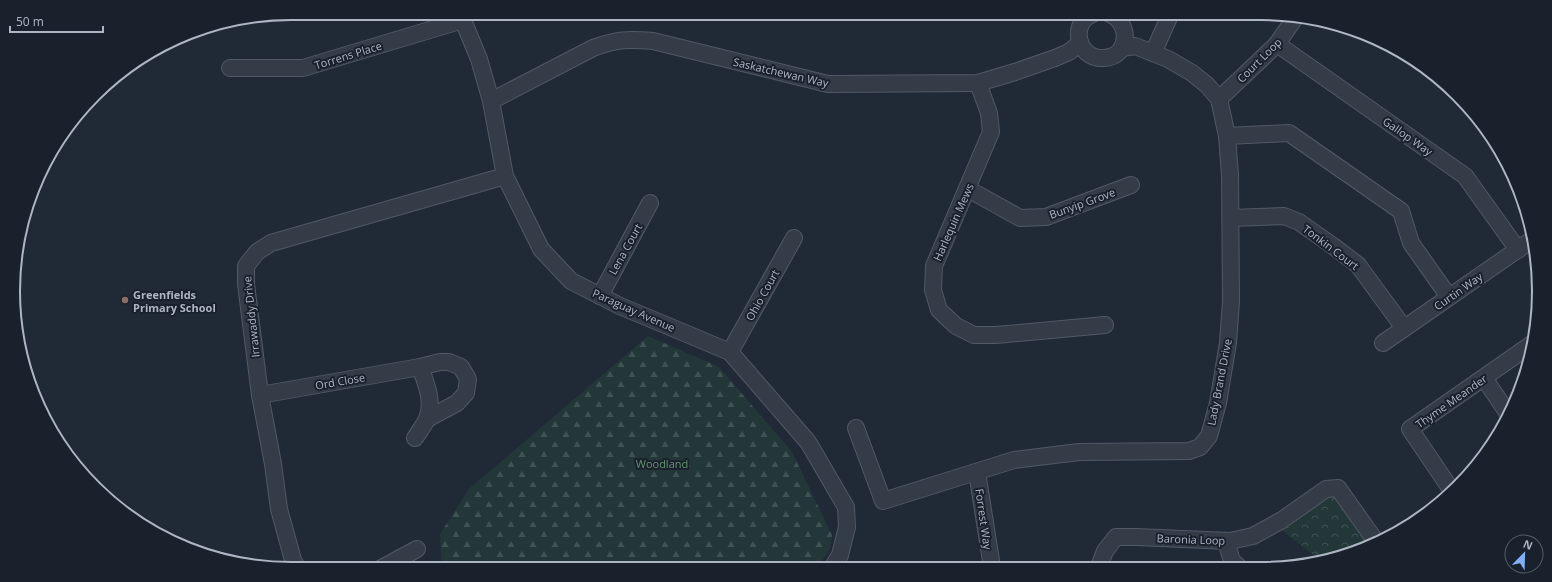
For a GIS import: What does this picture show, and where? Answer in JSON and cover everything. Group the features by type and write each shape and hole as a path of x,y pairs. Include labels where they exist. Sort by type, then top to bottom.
{"street":[{"name":"Torrens Place","path":"230,68 303,68 450,20"},
{"name":"Paraguay Avenue","path":"464,20 479,59 491,101 505,176 541,249 572,281 620,306 730,352 808,442 846,506 847,527 840,555 836,562"},
{"path":"1084,20 1079,30 1080,43 1083,50 1089,55 1103,58 1110,57 1117,53 1122,48 1125,41 1125,33 1119,20"},
{"path":"1153,53 1168,20"},
{"name":"Court Loop","path":"1219,99 1277,44 1292,22"},
{"name":"Saskatchewan Way","path":"491,101 593,48 611,42 629,39 653,41 828,84 978,83 1055,58 1069,52 1080,43"},
{"name":"Gallop Way","path":"1277,44 1465,176 1518,250"},
{"path":"1122,48 1135,46 1153,53 1192,73 1219,99"},
{"name":"Harlequin Mews","path":"978,83 989,113 991,132 934,266 933,290 939,310 956,326 974,335 996,335 1105,325"},
{"name":"Lady Brand Drive","path":"856,428 883,502 1014,460 1079,452 1189,451 1200,447 1208,436 1218,403 1228,343 1231,301 1230,175 1227,136 1219,99"},
{"path":"1227,136 1289,133 1401,211 1411,243 1449,297"},
{"name":"Irrawaddy Drive","path":"294,562 279,509 273,464 260,395 246,284 246,266 257,252 271,243 505,176"},
{"name":"Bunyip Grove","path":"968,189 1020,218 1046,217 1131,185"},
{"name":"Lena Court","path":"600,296 650,203"},
{"name":"Tonkin Court","path":"1231,218 1284,216 1298,222 1358,265 1404,328"},
{"name":"Ohio Court","path":"730,352 794,238"},
{"name":"Curtin Way","path":"1383,342 1528,243"},
{"name":"Thyme Meander","path":"1449,487 1410,429 1526,348"},
{"name":"Ord Close","path":"260,395 420,367 440,362 449,362 461,367 468,379 466,393 457,402 427,419"},
{"name":"Ord Close","path":"415,438 427,419 430,400 428,387 420,367"},
{"path":"1484,378 1505,409"},
{"name":"Forrest Way","path":"977,472 991,562"},
{"name":"Baronia Loop","path":"1101,562 1105,551 1116,537 1226,541 1253,536 1282,520 1326,489 1338,488 1373,537"},
{"path":"1226,541 1233,562"},
{"path":"393,562 417,549"}],"green space":[{"name":"Woodland","path":"648,336 719,367 792,452 832,535 830,549 821,562 442,562 440,534 469,489"},
{"path":"1335,493 1369,539 1348,548 1316,557 1279,528"}],"place":[{"name":"Greenfields Primary School","path":"125,300"}]}
